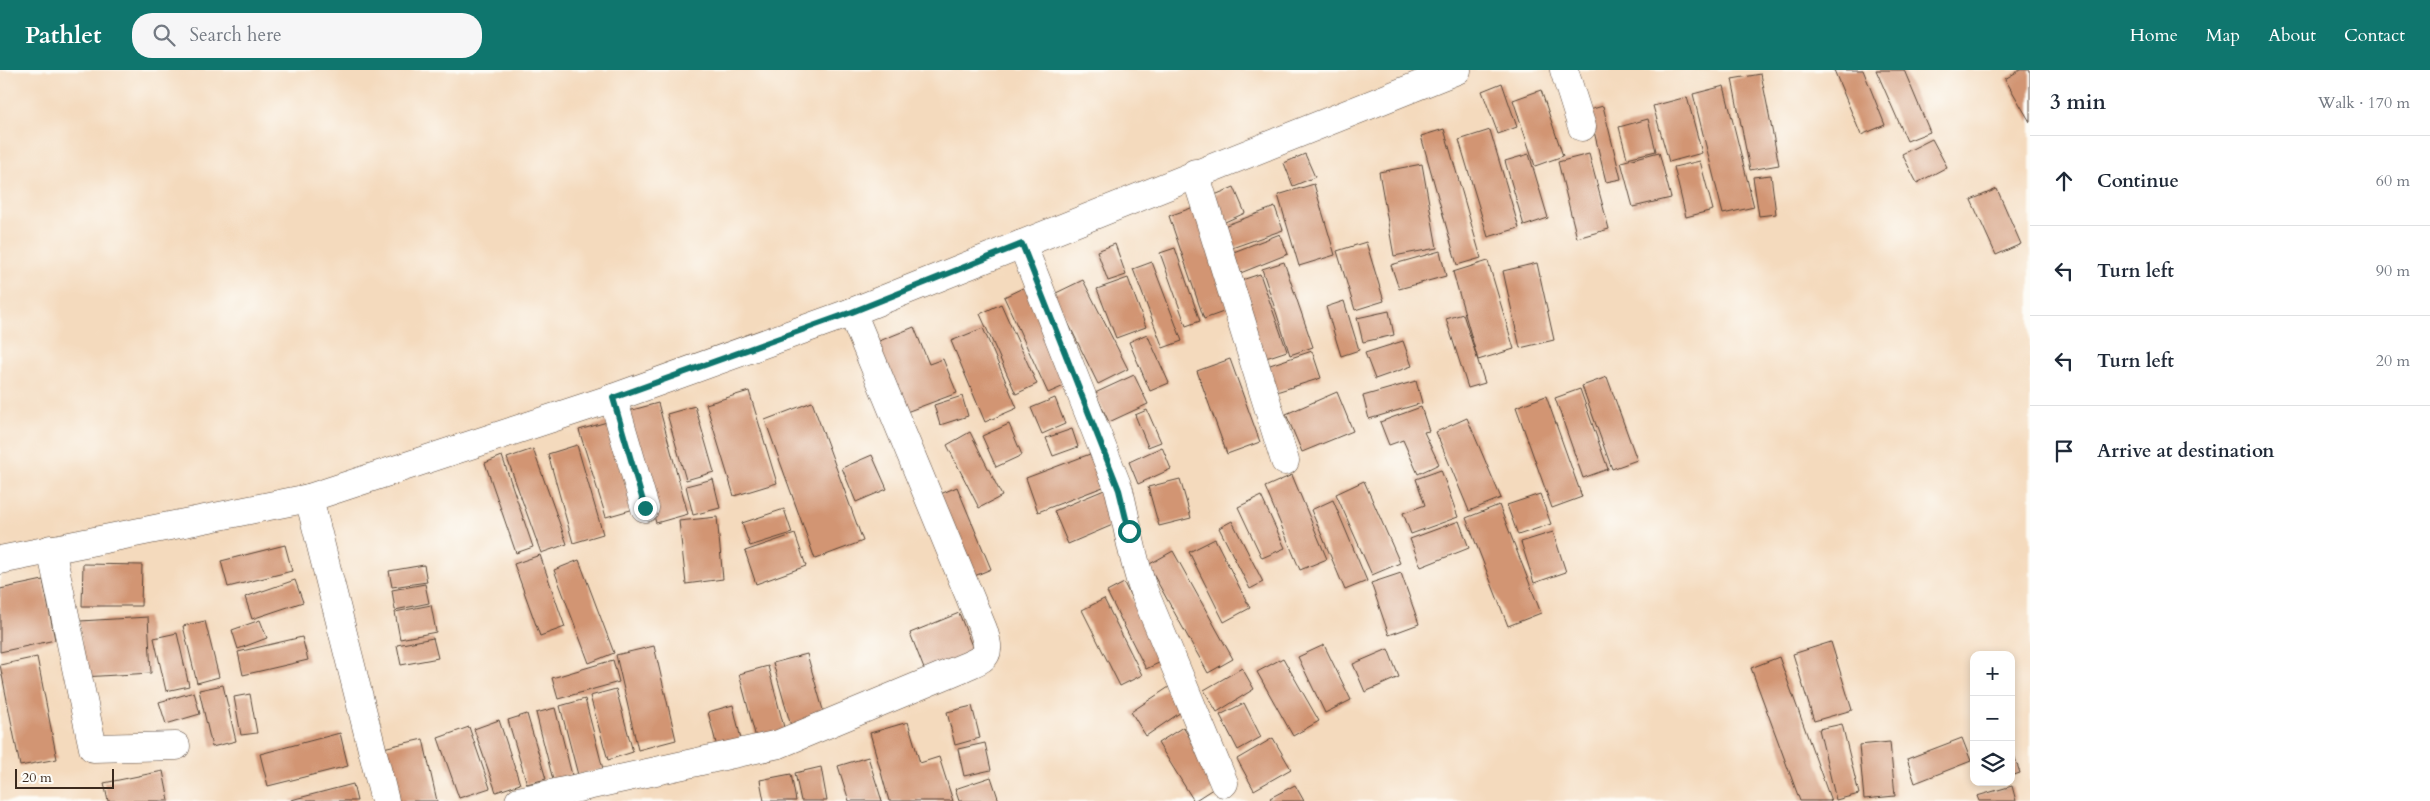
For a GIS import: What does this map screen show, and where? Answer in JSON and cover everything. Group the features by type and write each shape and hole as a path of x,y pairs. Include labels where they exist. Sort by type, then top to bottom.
{"street":[{"path":"0,560 309,498 613,398 852,312 1457,70"},
{"path":"1564,70 1582,127"},
{"path":"1195,174 1284,461"},
{"path":"1022,244 1119,490 1134,562 1143,589 1224,783"},
{"path":"519,801 779,744 962,668 985,658 988,654 988,646 983,628 852,312"},
{"path":"613,398 645,508"},
{"path":"309,498 385,801"},
{"path":"51,549 93,748 176,746"}],"building":[{"path":"1834,70 1863,70 1885,125 1861,135"},
{"path":"1876,70 1904,70 1930,132 1907,141"},
{"path":"2020,70 2030,70 2030,122 2005,79"},
{"path":"1761,74 1779,165 1750,170 1732,79"},
{"path":"1502,83 1517,127 1498,134 1482,91"},
{"path":"1724,86 1754,207 1723,214 1693,94"},
{"path":"1541,90 1563,156 1535,166 1513,100"},
{"path":"1687,97 1702,153 1669,162 1653,106"},
{"path":"1603,106 1621,179 1606,182 1589,110"},
{"path":"1648,119 1656,151 1627,158 1619,127"},
{"path":"1444,129 1481,258 1457,265 1421,136"},
{"path":"1490,130 1519,228 1488,237 1459,140"},
{"path":"1932,139 1947,167 1917,183 1902,154"},
{"path":"1659,152 1671,198 1633,207 1621,162"},
{"path":"1305,154 1315,177 1293,186 1284,163"},
{"path":"1529,154 1548,218 1524,226 1505,161"},
{"path":"1589,154 1609,229 1577,238 1558,162"},
{"path":"1700,161 1713,210 1686,217 1674,167"},
{"path":"1422,164 1437,248 1394,256 1379,172"},
{"path":"1771,175 1776,214 1759,216 1753,177"},
{"path":"1314,184 1335,255 1299,266 1278,195"},
{"path":"1234,187 1245,213 1216,226 1205,199"},
{"path":"1997,189 2021,244 1996,255 1971,200"},
{"path":"1194,207 1229,310 1204,319 1169,216"},
{"path":"1275,207 1283,230 1229,249 1221,227"},
{"path":"1280,234 1288,254 1238,274 1231,253"},
{"path":"1366,242 1384,301 1355,310 1337,251"},
{"path":"1115,244 1126,275 1108,281 1097,251"},
{"path":"1175,248 1200,321 1186,326 1160,253"},
{"path":"1440,251 1446,276 1399,289 1391,265"},
{"path":"1488,261 1514,349 1478,360 1453,272"},
{"path":"1152,262 1182,341 1163,348 1133,269"},
{"path":"1284,262 1313,347 1290,355 1262,269"},
{"path":"1537,263 1554,340 1520,348 1503,271"},
{"path":"1260,274 1287,351 1263,359 1236,282"},
{"path":"1128,278 1146,327 1116,338 1097,289"},
{"path":"1083,280 1128,369 1098,384 1054,294"},
{"path":"1027,286 1071,383 1048,393 1004,297"},
{"path":"1344,301 1359,350 1341,356 1326,307"},
{"path":"1001,304 1037,384 1016,394 980,314"},
{"path":"1389,311 1394,335 1363,342 1357,318"},
{"path":"1463,314 1485,383 1468,388 1446,319"},
{"path":"914,327 929,364 943,359 957,393 901,414 872,344"},
{"path":"983,328 1017,408 985,422 951,341"},
{"path":"1147,334 1169,383 1150,391 1129,342"},
{"path":"1403,341 1412,366 1375,379 1365,353"},
{"path":"1312,351 1321,378 1270,394 1261,368"},
{"path":"1230,359 1260,442 1227,454 1197,371"},
{"path":"1134,375 1148,404 1109,422 1095,393"},
{"path":"1607,377 1637,460 1612,469 1582,386"},
{"path":"1416,381 1422,403 1369,419 1363,396"},
{"path":"1580,389 1608,469 1583,478 1555,398"},
{"path":"749,391 777,483 734,496 706,404"},
{"path":"1337,392 1353,431 1302,452 1286,414"},
{"path":"962,396 968,416 940,425 934,405"},
{"path":"1546,396 1582,497 1552,508 1516,407"},
{"path":"1055,398 1065,424 1042,434 1031,408"},
{"path":"812,402 863,541 815,559 765,420"},
{"path":"658,403 688,514 656,523 625,412"},
{"path":"695,406 714,472 686,480 667,414"},
{"path":"1421,407 1429,431 1424,432 1439,464 1418,474 1403,440 1389,445 1380,422"},
{"path":"1147,410 1161,442 1148,447 1135,415"},
{"path":"1467,418 1501,498 1469,511 1436,432"},
{"path":"607,422 634,509 606,517 579,430"},
{"path":"1009,424 1022,455 996,467 982,436"},
{"path":"1072,429 1078,447 1053,456 1046,438"},
{"path":"970,432 1002,496 979,508 947,445"},
{"path":"577,445 603,534 573,543 548,454"},
{"path":"1162,447 1171,469 1138,484 1129,462"},
{"path":"533,449 567,544 541,553 507,458"},
{"path":"1090,454 1103,487 1038,512 1026,478"},
{"path":"872,455 887,489 856,502 842,468"},
{"path":"502,456 533,547 516,553 485,463"},
{"path":"1441,470 1458,517 1411,534 1403,513 1425,505 1416,479"},
{"path":"1292,475 1327,559 1300,570 1265,487"},
{"path":"713,479 720,508 693,515 686,486"},
{"path":"1180,479 1191,518 1159,526 1148,487"},
{"path":"1364,481 1400,563 1372,575 1336,494"},
{"path":"957,487 991,569 972,577 938,495"},
{"path":"1109,488 1122,521 1068,544 1054,511"},
{"path":"1540,494 1551,524 1518,535 1507,505"},
{"path":"1261,496 1285,548 1262,558 1238,507"},
{"path":"1333,500 1367,581 1345,590 1311,510"},
{"path":"1499,505 1541,613 1508,626 1466,518"},
{"path":"784,509 792,533 750,546 742,523"},
{"path":"717,517 723,579 686,584 679,521"},
{"path":"1232,521 1263,582 1250,589 1219,528"},
{"path":"1459,521 1469,548 1421,567 1410,539"},
{"path":"1553,532 1566,572 1534,583 1521,542"},
{"path":"795,534 806,566 756,584 745,551"},
{"path":"1215,539 1250,608 1224,622 1189,552"},
{"path":"285,545 292,571 228,587 221,561"},
{"path":"1173,551 1233,659 1208,673 1148,565"},
{"path":"540,555 565,627 540,636 514,564"},
{"path":"579,560 614,653 589,663 554,570"},
{"path":"83,564 142,565 141,606 82,606"},
{"path":"424,565 427,582 392,587 389,571"},
{"path":"1401,573 1419,624 1389,635 1371,583"},
{"path":"43,580 55,640 0,652 0,589"},
{"path":"295,580 303,602 252,619 245,597"},
{"path":"1124,583 1163,661 1146,669 1107,592"},
{"path":"425,584 429,603 395,610 392,590"},
{"path":"1104,599 1142,675 1120,686 1082,610"},
{"path":"431,605 436,632 400,639 395,612"},
{"path":"959,613 975,654 926,674 910,633"},
{"path":"148,617 151,673 83,677 80,621"},
{"path":"260,620 267,638 238,649 232,630"},
{"path":"205,621 219,677 197,683 183,626"},
{"path":"177,633 189,686 166,691 154,638"},
{"path":"302,637 308,660 243,675 238,652"},
{"path":"433,638 438,658 401,665 397,645"},
{"path":"1831,642 1852,710 1814,721 1793,654"},
{"path":"1324,645 1351,700 1325,713 1298,657"},
{"path":"654,646 676,740 638,750 616,655"},
{"path":"1388,649 1399,677 1365,692 1353,664"},
{"path":"807,654 825,717 791,726 773,663"},
{"path":"37,657 57,759 20,766 0,665"},
{"path":"1779,657 1831,801 1800,801 1751,668"},
{"path":"1283,658 1319,721 1293,736 1257,672"},
{"path":"613,660 619,682 558,699 552,678"},
{"path":"768,666 785,731 756,738 739,674"},
{"path":"1242,668 1254,689 1217,712 1204,690"},
{"path":"223,685 236,741 212,747 199,690"},
{"path":"1169,687 1184,710 1146,736 1131,712"},
{"path":"616,689 633,752 608,760 590,696"},
{"path":"194,692 200,714 166,724 159,702"},
{"path":"250,694 257,733 241,735 234,697"},
{"path":"585,699 603,769 578,775 560,706"},
{"path":"1244,703 1261,737 1238,750 1220,715"},
{"path":"733,705 743,748 719,755 708,712"},
{"path":"972,706 980,738 955,745 947,712"},
{"path":"555,708 572,775 553,780 536,713"},
{"path":"527,714 546,779 527,784 508,720"},
{"path":"499,720 520,784 496,792 474,729"},
{"path":"908,722 920,763 939,757 953,801 889,801 870,733"},
{"path":"1842,724 1859,794 1836,800 1819,729"},
{"path":"469,727 490,788 459,798 438,738"},
{"path":"1183,727 1219,785 1194,801 1158,743"},
{"path":"340,733 348,766 268,786 260,754"},
{"path":"1273,738 1291,769 1254,790 1237,759"},
{"path":"1962,738 1970,761 1915,783 1907,759"},
{"path":"423,739 437,801 395,801 383,748"},
{"path":"1890,742 1895,796 1864,799 1859,745"},
{"path":"985,743 991,770 964,776 958,749"},
{"path":"868,757 882,801 849,801 838,766"},
{"path":"2015,758 2020,773 2015,775"},
{"path":"821,767 827,801 801,801 795,773"},
{"path":"163,771 169,801 108,801 104,783"},
{"path":"791,774 796,801 764,801 760,780"},
{"path":"991,777 999,801 959,801 955,789"},
{"path":"353,784 357,801 291,801 291,800"},
{"path":"1295,785 1304,801 1272,801 1270,798"},
{"path":"2012,786 2016,801 1979,801 1977,796"}],"route":[{"path":"645,508 613,398 852,312 1022,244 1119,490 1129,531"}]}
